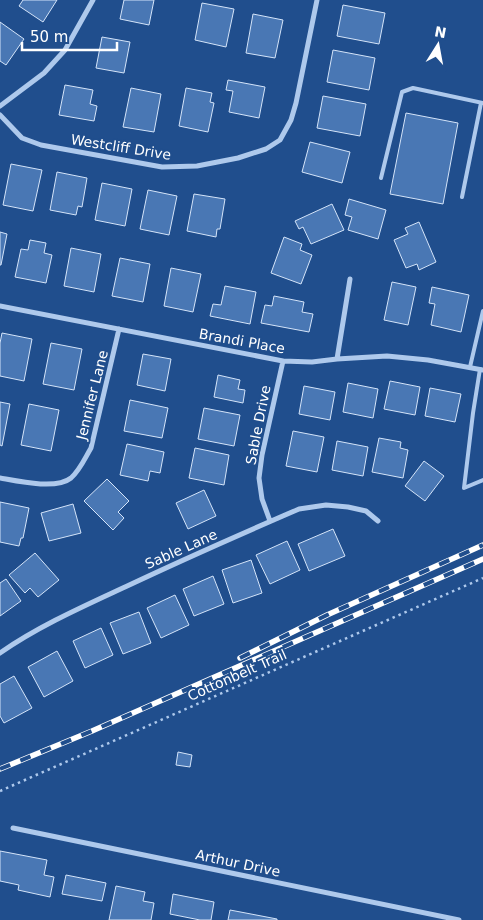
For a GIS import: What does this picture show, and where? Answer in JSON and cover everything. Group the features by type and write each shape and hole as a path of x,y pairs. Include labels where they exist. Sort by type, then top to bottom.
{"street":[{"path":"0,106 44,73 65,50 93,0"},
{"name":"Westcliff Drive","path":"0,115 22,138 41,145 162,167 198,166 266,150 280,140 292,120 315,0"},
{"path":"337,358 350,279"},
{"name":"Brandi Place","path":"0,306 283,361 312,362 337,358 387,356 428,360 482,370"},
{"name":"Jennifer Lane","path":"0,478 31,484 55,483 70,479 81,465 90,448 119,329"},
{"name":"Sable Drive","path":"270,521 262,498 259,478 262,455 283,361"},
{"name":"Sable Lane","path":"0,653 22,638 59,618 299,509 326,505 348,507 366,511 378,521"},
{"name":"Arthur Drive","path":"13,828 459,920"}],"lane":[{"path":"381,178 402,92 413,88 482,103 462,197"},
{"path":"470,367 483,311"},
{"path":"482,370 473,413 464,488 483,480"}],"path":[{"name":"Cottonbelt Trail","path":"0,791 483,578"}],"building":[{"path":"23,0 57,0 43,22 19,6"},
{"path":"124,0 154,0 149,25 120,19"},
{"path":"202,3 234,9 226,47 195,40"},
{"path":"343,5 385,13 379,44 337,36"},
{"path":"253,14 283,20 275,58 246,53"},
{"path":"0,22 24,39 6,65 0,61"},
{"path":"102,37 130,42 124,73 96,68"},
{"path":"333,50 375,58 369,90 327,82"},
{"path":"228,80 265,87 259,118 229,112 233,91 226,90"},
{"path":"65,85 93,90 90,104 97,106 94,121 59,115"},
{"path":"131,88 161,94 154,132 123,127"},
{"path":"186,88 212,93 210,102 214,103 208,132 179,126"},
{"path":"323,96 366,104 360,136 317,128"},
{"path":"406,113 458,123 443,204 390,194"},
{"path":"310,142 350,152 342,183 302,172"},
{"path":"11,164 42,170 33,211 3,205"},
{"path":"57,172 87,178 82,207 78,206 76,215 50,210"},
{"path":"102,183 132,189 125,226 95,220"},
{"path":"148,190 177,196 169,235 140,229"},
{"path":"194,194 225,199 220,229 217,229 216,237 187,231"},
{"path":"349,199 386,210 378,239 348,230 352,217 345,215"},
{"path":"332,204 344,230 311,244 303,227 299,229 295,221"},
{"path":"419,222 436,262 419,270 417,264 406,268 394,240 408,234 405,228"},
{"path":"0,232 7,234 1,265 0,265"},
{"path":"284,237 302,244 300,250 312,255 301,284 271,273"},
{"path":"30,240 46,243 44,253 52,255 46,283 15,277 21,249 28,250"},
{"path":"71,248 101,254 94,292 64,286"},
{"path":"120,258 150,264 143,302 112,296"},
{"path":"171,268 201,274 193,312 164,306"},
{"path":"392,282 416,287 408,325 384,320"},
{"path":"225,286 256,292 250,324 210,316 213,304 221,305"},
{"path":"432,287 469,295 461,332 431,325 435,304 429,303"},
{"path":"274,296 304,302 302,312 313,314 309,332 261,323 265,305 272,306"},
{"path":"2,333 32,339 24,381 0,376 0,343"},
{"path":"51,343 82,349 74,390 43,384"},
{"path":"143,354 171,359 165,391 137,385"},
{"path":"218,375 240,380 238,389 245,390 243,403 214,397"},
{"path":"390,381 420,387 415,415 384,409"},
{"path":"348,383 378,389 373,418 343,412"},
{"path":"304,386 335,392 330,420 299,414"},
{"path":"430,388 461,394 455,422 425,416"},
{"path":"130,400 168,408 162,438 124,431"},
{"path":"0,402 10,404 2,446 0,445"},
{"path":"29,404 59,410 51,451 21,445"},
{"path":"204,408 240,415 234,446 198,439"},
{"path":"293,431 324,437 317,472 286,466"},
{"path":"379,438 401,442 400,448 408,450 403,478 372,472"},
{"path":"337,441 368,447 363,476 332,470"},
{"path":"127,444 164,452 160,473 150,471 148,481 120,475"},
{"path":"195,448 229,455 224,485 189,478"},
{"path":"424,461 444,476 425,501 405,486"},
{"path":"107,479 129,501 118,512 124,518 113,530 84,501"},
{"path":"204,490 216,516 188,529 176,503"},
{"path":"0,502 29,508 23,538 21,538 19,546 0,542"},
{"path":"73,504 81,533 49,541 41,513"},
{"path":"333,529 345,556 309,571 298,544"},
{"path":"287,541 300,570 270,584 256,555"},
{"path":"35,553 59,580 38,597 30,588 25,593 9,575"},
{"path":"251,560 262,593 233,603 222,570"},
{"path":"213,576 224,604 194,616 183,589"},
{"path":"6,579 21,601 0,616 0,583"},
{"path":"175,595 189,625 161,638 147,608"},
{"path":"139,612 151,643 123,654 110,623"},
{"path":"101,628 113,655 85,668 73,641"},
{"path":"57,651 73,681 44,697 28,667"},
{"path":"14,676 32,708 4,723 0,716 0,684"},
{"path":"178,752 192,755 190,767 176,765"},
{"path":"0,851 47,860 44,875 54,877 50,897 18,890 19,885 0,881"},
{"path":"66,875 106,883 102,901 62,894"},
{"path":"116,886 145,892 143,901 154,903 151,920 109,920"},
{"path":"173,894 214,902 211,920 200,920 170,914"},
{"path":"230,910 277,919 277,920 228,920"}],"railway":[{"path":"240,658 327,615 483,545"},
{"path":"0,769 92,731 483,559"}]}
